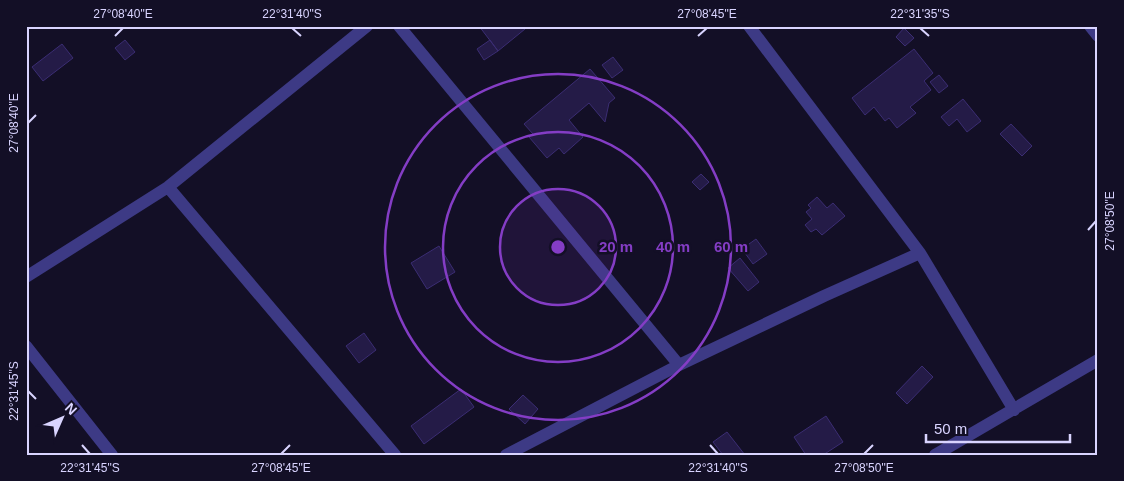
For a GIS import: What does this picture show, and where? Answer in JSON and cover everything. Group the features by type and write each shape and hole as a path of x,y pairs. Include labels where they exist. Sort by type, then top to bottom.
{"street":[{"path":"26,277 168,187 366,26"},
{"path":"399,26 679,365"},
{"path":"749,26 920,253 1014,410"},
{"path":"1090,26 1098,36"},
{"path":"168,187 395,455"},
{"path":"506,455 679,365 920,253"},
{"path":"26,346 112,455"},
{"path":"935,455 1098,360"}],"building":[{"path":"479,26 523,26 525,29 498,51"},
{"path":"904,28 914,38 905,46 896,37"},
{"path":"125,40 135,52 125,60 115,48"},
{"path":"490,40 498,51 484,60 477,49"},
{"path":"62,44 73,58 43,81 32,67"},
{"path":"914,49 933,73 924,81 931,90 910,107 916,113 897,128 889,118 885,121 874,107 865,115 852,98"},
{"path":"613,57 623,70 612,78 602,65"},
{"path":"590,69 615,98 609,103 605,122 589,103 569,120 583,137 564,154 559,148 547,158 529,137 533,134 524,124"},
{"path":"939,75 948,86 939,93 930,82"},
{"path":"963,99 981,121 967,132 957,119 949,126 941,117"},
{"path":"1011,124 1032,146 1022,156 1000,134"},
{"path":"701,174 709,182 700,190 692,182"},
{"path":"817,197 827,208 833,203 845,216 822,235 816,229 811,232 805,225 812,219 806,212 811,208 808,205"},
{"path":"756,239 767,254 753,264 742,249"},
{"path":"439,246 455,272 427,289 411,263"},
{"path":"740,258 759,282 748,291 728,268"},
{"path":"364,333 376,350 359,363 346,346"},
{"path":"922,366 933,377 907,404 896,393"},
{"path":"461,389 474,407 424,444 411,426"},
{"path":"523,395 538,409 525,424 509,409"},
{"path":"826,416 843,442 823,455 806,455 794,437"},
{"path":"727,432 745,455 723,455 713,442"}]}
